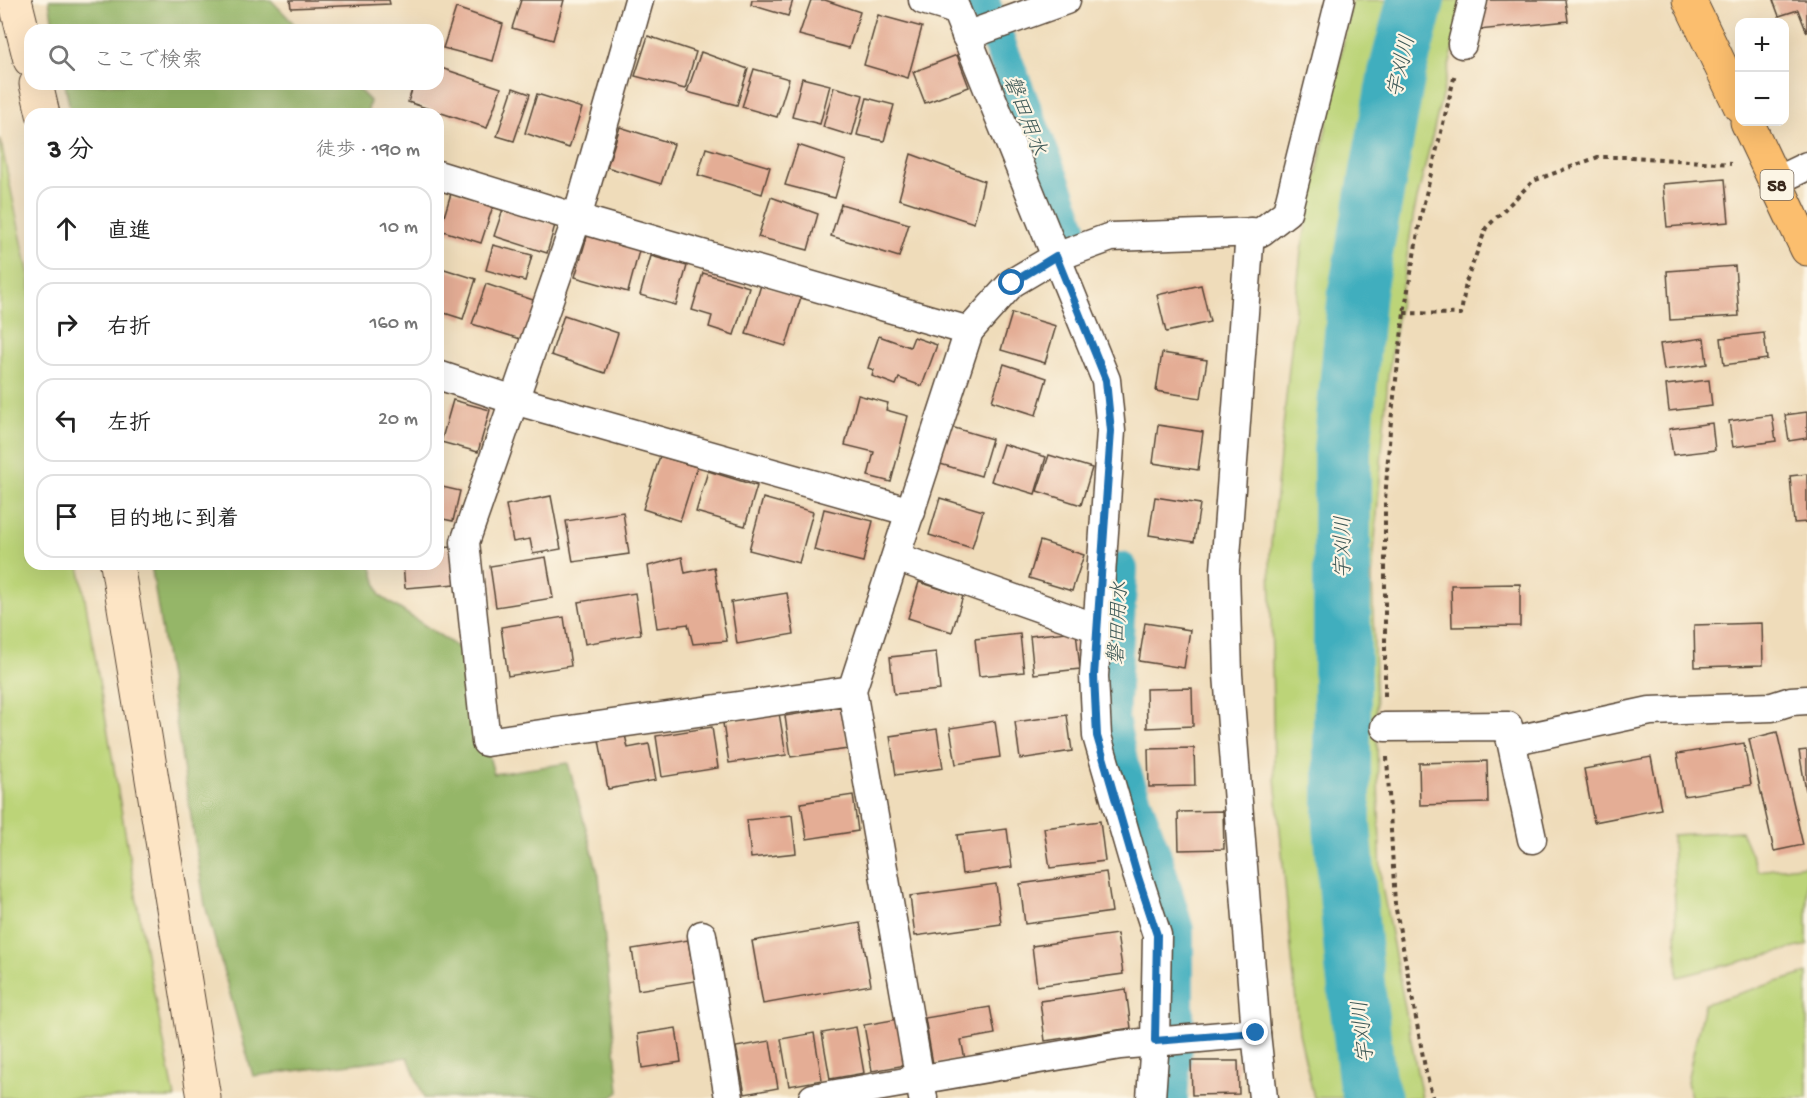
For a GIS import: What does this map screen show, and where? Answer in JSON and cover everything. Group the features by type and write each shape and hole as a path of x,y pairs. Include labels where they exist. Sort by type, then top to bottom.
{"main road":[{"path":"1689,0 1735,96"},
{"name":"58","path":"1749,126 1807,249"}],"street":[{"path":"15,0 24,36"},
{"path":"639,0 577,218 465,542 486,742 852,690"},
{"path":"923,0 971,20 1066,0"},
{"path":"922,1088 852,690 969,331 1012,283 1056,256 1111,237 1261,232 1287,212 1340,0"},
{"path":"1462,44 1473,0"},
{"path":"971,20 1056,256 1106,380 1111,431 1094,676 1097,736 1157,935 1155,1041 1151,1098"},
{"path":"37,90 42,108"},
{"path":"1776,181 1807,166"},
{"path":"444,177 577,218 969,331"},
{"path":"1250,232 1225,570 1228,674 1263,1098"},
{"path":"444,377 514,400 910,512"},
{"path":"896,557 1097,628"},
{"path":"118,570 204,1098"},
{"path":"1511,741 1650,711 1772,707 1791,701 1807,700"},
{"path":"1385,727 1508,726 1532,839"},
{"path":"702,935 729,1098"},
{"path":"813,1098 922,1088 1120,1045 1256,1033"}],"path":[{"path":"1433,1098 1395,904 1385,727 1385,501 1390,430 1404,313 1421,215 1462,44"},
{"path":"1404,313 1461,314 1466,282 1486,228 1533,181 1598,157 1734,164"}],"green space":[{"path":"49,0 271,0 294,24 53,24"},
{"path":"1352,0 1465,0 1414,212 1388,376 1372,578 1381,881 1422,1098 1314,1098 1299,1033 1274,767 1270,554 1301,251"},
{"path":"66,90 359,90 370,101 368,108 70,108"},
{"path":"0,138 24,252 24,570 80,570 146,954 175,1098 0,1098"},
{"path":"152,570 373,570 380,596 459,648 494,774 568,763 599,876 619,1092 611,1098 424,1098 408,1057 253,1076 205,905"},
{"path":"1741,831 1758,871 1807,865 1807,945 1678,977 1672,835"},
{"path":"1807,973 1807,1098 1690,1098 1687,1081 1704,1004"}],"building":[{"path":"290,0 389,0 390,4 291,8"},
{"path":"521,0 564,0 553,40 512,28"},
{"path":"752,0 793,0 788,16 751,5"},
{"path":"811,0 825,0 860,12 849,48 799,35"},
{"path":"1486,0 1565,0 1568,21 1479,30"},
{"path":"1773,0 1807,0 1807,33 1798,10 1779,16"},
{"path":"456,8 503,24 493,61 444,48"},
{"path":"878,15 922,27 908,78 864,65"},
{"path":"648,36 696,52 685,89 635,76"},
{"path":"701,52 748,69 737,105 687,92"},
{"path":"957,55 969,87 925,103 913,72"},
{"path":"444,69 501,88 487,128 444,114 444,108 426,108 408,102 412,90 444,90"},
{"path":"754,69 789,79 777,117 742,107"},
{"path":"802,78 830,85 820,124 792,117"},
{"path":"834,87 863,95 852,136 823,127"},
{"path":"513,88 530,94 514,141 497,136"},
{"path":"537,94 582,108 569,148 525,133"},
{"path":"867,98 894,105 884,141 857,135"},
{"path":"620,127 674,144 661,184 607,167"},
{"path":"798,145 846,161 835,198 785,185"},
{"path":"706,148 770,167 762,194 698,175"},
{"path":"911,154 984,181 974,223 899,199"},
{"path":"1725,179 1729,222 1667,227 1663,184"},
{"path":"452,190 494,203 481,243 444,231 444,217"},
{"path":"771,197 818,214 808,250 758,237"},
{"path":"841,204 909,224 899,257 831,236"},
{"path":"503,209 555,225 547,253 494,236"},
{"path":"588,233 640,247 628,292 575,277"},
{"path":"493,245 532,255 525,281 486,270"},
{"path":"651,256 687,266 676,305 640,295"},
{"path":"1735,266 1739,316 1670,320 1667,271"},
{"path":"444,269 476,279 463,319 444,313"},
{"path":"703,273 749,287 734,335 709,327 712,316 692,310"},
{"path":"486,284 539,302 527,341 472,324"},
{"path":"761,285 801,297 786,346 746,334"},
{"path":"1201,285 1210,322 1166,332 1157,295"},
{"path":"1012,313 1056,326 1045,363 1001,350"},
{"path":"564,315 618,333 605,373 551,355"},
{"path":"1764,333 1767,359 1724,365 1721,338"},
{"path":"879,336 910,347 914,337 937,345 922,386 899,378 896,385 872,376 874,370 868,368"},
{"path":"1704,338 1707,364 1664,370 1660,344"},
{"path":"1162,353 1207,360 1201,398 1156,391"},
{"path":"1004,364 1047,378 1036,415 992,401"},
{"path":"1709,380 1712,406 1669,411 1666,385"},
{"path":"858,395 888,403 886,410 908,416 891,482 868,476 874,452 845,445"},
{"path":"453,400 490,410 478,452 444,443 444,432"},
{"path":"1807,412 1807,438 1789,441 1785,415"},
{"path":"1772,415 1776,441 1733,447 1729,421"},
{"path":"1712,423 1715,450 1673,455 1669,429"},
{"path":"1158,425 1203,432 1198,470 1153,463"},
{"path":"948,426 992,439 981,476 937,463"},
{"path":"1003,444 1046,457 1035,494 991,481"},
{"path":"1049,455 1092,468 1081,505 1037,491"},
{"path":"660,456 697,467 680,521 643,509"},
{"path":"708,471 757,486 745,526 696,512"},
{"path":"1807,474 1807,522 1794,523 1790,476"},
{"path":"444,487 460,491 453,521 444,519"},
{"path":"551,496 561,549 533,554 530,539 513,542 506,505"},
{"path":"1155,497 1200,504 1194,542 1149,535"},
{"path":"763,498 813,512 799,563 749,550"},
{"path":"940,498 983,511 972,548 929,535"},
{"path":"824,509 873,521 863,562 814,550"},
{"path":"623,512 629,554 573,562 566,521"},
{"path":"1040,541 1084,555 1072,591 1029,578"},
{"path":"453,547 456,584 405,588 404,570 444,570 444,548"},
{"path":"546,557 553,598 496,607 490,566"},
{"path":"682,557 685,573 714,567 727,641 693,644 688,624 657,628 648,566"},
{"path":"919,582 963,596 952,632 908,618"},
{"path":"1520,584 1520,626 1452,627 1451,585"},
{"path":"635,593 641,634 585,644 578,602"},
{"path":"787,593 794,634 737,644 731,602"},
{"path":"564,617 571,666 508,676 501,627"},
{"path":"1145,623 1190,630 1184,668 1139,661"},
{"path":"1762,623 1763,665 1695,667 1694,625"},
{"path":"1076,631 1080,669 1034,674 1030,636"},
{"path":"1020,634 1024,672 979,676 975,639"},
{"path":"936,652 940,690 894,694 890,657"},
{"path":"1192,688 1193,726 1147,728 1146,689"},
{"path":"841,707 848,749 791,757 785,716"},
{"path":"779,713 786,755 729,763 723,723"},
{"path":"1067,715 1072,751 1020,759 1015,722"},
{"path":"995,721 1000,757 956,764 950,728"},
{"path":"712,727 718,768 662,777 656,736"},
{"path":"937,729 943,768 896,775 890,736"},
{"path":"1777,732 1803,845 1774,851 1749,739"},
{"path":"625,735 628,748 649,744 656,780 608,789 599,740"},
{"path":"1744,743 1751,785 1684,796 1677,754"},
{"path":"1194,748 1195,786 1149,787 1148,749"},
{"path":"1807,750 1807,791 1806,791 1799,751"},
{"path":"1651,757 1661,809 1594,822 1584,769"},
{"path":"1487,761 1488,803 1420,805 1419,763"},
{"path":"853,795 858,831 807,839 801,803"},
{"path":"1223,811 1224,849 1179,850 1178,812"},
{"path":"792,815 796,853 751,858 747,820"},
{"path":"1100,821 1105,861 1050,868 1044,828"},
{"path":"1007,829 1012,867 962,874 957,835"},
{"path":"1106,872 1112,912 1025,924 1020,884"},
{"path":"996,884 1001,924 915,936 910,896"},
{"path":"860,923 871,985 763,1004 752,941"},
{"path":"1117,934 1123,974 1037,986 1032,946"},
{"path":"688,940 695,981 638,990 632,949"},
{"path":"1126,989 1131,1028 1045,1041 1040,1001"},
{"path":"990,1007 995,1034 961,1040 965,1059 933,1064 925,1018"},
{"path":"898,1019 906,1065 872,1071 864,1025"},
{"path":"856,1027 864,1073 830,1079 822,1033"},
{"path":"676,1028 681,1062 642,1068 638,1034"},
{"path":"814,1033 822,1080 789,1086 781,1039"},
{"path":"770,1041 778,1088 745,1094 736,1047"},
{"path":"1191,1061 1238,1061 1239,1094 1192,1095"}],"waterway":[{"name":"磐田用水","path":"982,0 1071,230"},
{"name":"宇刈川","path":"1373,1098 1367,1080 1354,966 1342,825 1342,451 1357,291 1397,73 1416,0"},
{"name":"磐田用水","path":"1121,569 1112,719 1122,765 1158,865 1177,930 1177,1020 1171,1098"}],"route":[{"path":"1012,283 1056,256 1106,380 1111,431 1094,676 1097,736 1157,935 1155,1041 1256,1033"}]}
